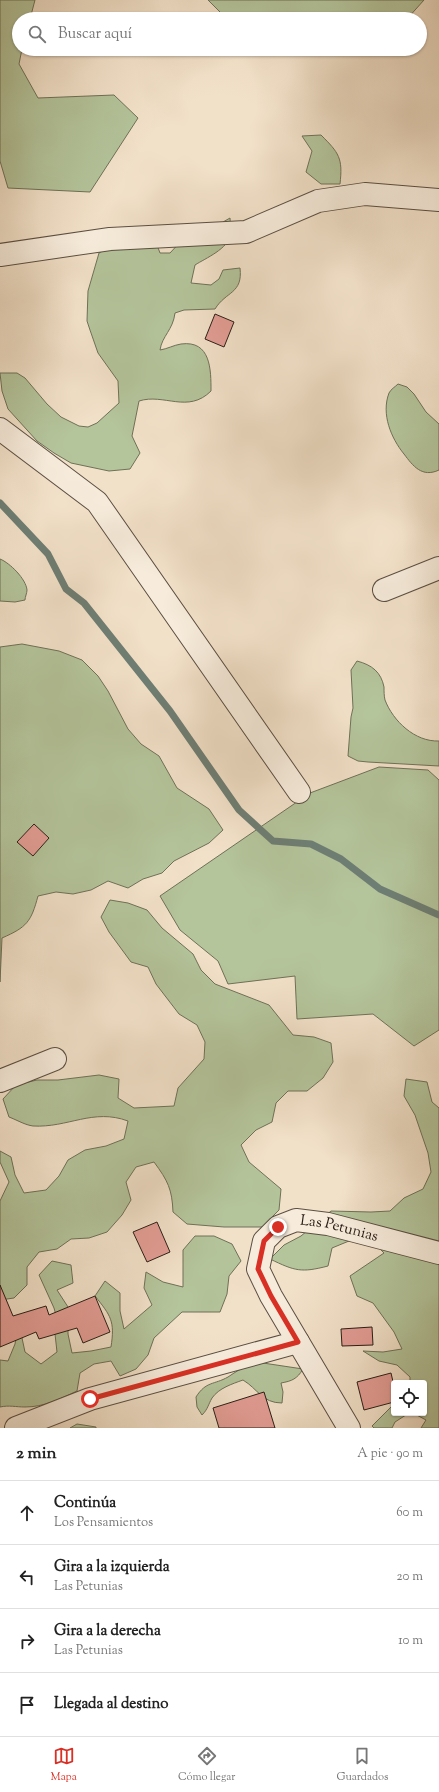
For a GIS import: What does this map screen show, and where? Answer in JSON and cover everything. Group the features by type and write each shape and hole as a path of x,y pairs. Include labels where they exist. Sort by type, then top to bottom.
{"street":[{"path":"0,255 110,239 246,232 318,201 366,194 439,200"},
{"path":"0,430 97,502 299,792"},
{"path":"384,590 439,568"},
{"path":"0,1081 55,1059"},
{"name":"Las Petunias","path":"349,1428 271,1296 258,1269 264,1241 278,1227 296,1220 328,1224 439,1253"},
{"path":"16,1428 90,1399 298,1342"}],"green space":[{"path":"0,0 35,0 32,12 12,12 12,56 21,56 19,64 38,98 114,95 138,118 90,192 8,188 0,161"},
{"path":"208,0 424,0 413,12 220,12"},
{"path":"321,135 338,156 341,168 340,184 321,184 306,172 312,151 302,136"},
{"path":"230,218 231,234 226,244 221,249 195,265 191,283 211,285 219,279 223,270 240,268 239,283 233,292 219,303 215,309 184,310 175,313 172,324 160,350 181,344 191,344 198,347 204,352 207,358 211,374 211,391 202,398 194,401 176,402 148,399 139,401 132,436 140,453 130,469 109,471 71,463 37,441 8,409 2,391 0,373 17,373 25,378 47,404 61,417 79,426 88,427 97,423 119,403 118,381 98,353 87,321 88,291 99,253 108,248 157,245 160,253 170,253 183,239 212,237 223,222"},
{"path":"398,384 407,387 414,394 426,412 439,424 439,470 428,473 418,470 399,448 391,433 386,409 387,401 389,393"},
{"path":"0,559 21,576 27,590 25,600 15,602 0,601"},
{"path":"22,644 59,651 82,660 98,676 108,691 128,729 141,744 159,756 177,788 209,809 223,830 209,843 174,861 162,873 143,879 128,888 108,881 91,890 73,894 56,892 38,896 33,912 27,923 23,927 2,938 0,982 0,647"},
{"path":"357,661 371,667 381,677 384,687 385,700 393,715 406,729 422,738 439,741 439,766 358,761 348,756 353,708 351,670"},
{"path":"379,767 428,770 439,780 439,1030 414,1046 373,1014 297,1019 295,976 228,984 218,961 180,930 160,896 310,793"},
{"path":"110,900 128,903 147,910 162,928 193,954 201,970 215,984 269,1005 293,1035 314,1037 331,1043 333,1062 323,1078 307,1091 288,1091 276,1103 272,1122 256,1130 241,1145 249,1162 281,1189 279,1210 262,1227 224,1227 187,1224 173,1212 170,1191 163,1175 154,1162 136,1167 126,1182 131,1200 122,1215 107,1232 89,1238 71,1239 57,1249 39,1252 27,1267 27,1285 14,1298 0,1300 0,1201 9,1182 0,1162 0,1151 11,1157 15,1175 24,1193 46,1190 59,1176 68,1160 85,1150 106,1146 124,1139 128,1121 115,1118 92,1117 46,1126 33,1126 24,1124 9,1117 3,1099 16,1085 37,1080 58,1080 99,1075 119,1079 118,1098 134,1108 174,1106 178,1088 204,1059 205,1042 197,1025 179,1014 156,984 148,967 131,962 109,932 101,917"},
{"path":"406,1079 427,1082 432,1102 439,1108 439,1428 421,1428 426,1420 419,1416 427,1416 427,1380 410,1380 410,1377 397,1365 379,1361 363,1351 383,1352 402,1349 394,1332 373,1303 357,1296 350,1276 384,1253 372,1241 349,1241 332,1248 328,1266 311,1270 298,1270 270,1259 284,1245 301,1236 331,1211 390,1211 404,1198 423,1189 431,1172 428,1153 415,1115 404,1096"},
{"path":"195,1236 214,1236 232,1244 241,1261 229,1276 227,1294 220,1312 182,1312 154,1338 148,1355 136,1369 120,1376 111,1361 94,1364 80,1373 77,1391 64,1397 39,1406 0,1407 0,1360 8,1361 15,1344 18,1326 27,1321 22,1338 25,1352 41,1364 57,1352 55,1334 59,1326 54,1308 39,1275 52,1261 71,1265 73,1283 57,1290 68,1307 68,1334 72,1353 91,1351 111,1347 112,1325 108,1314 95,1296 105,1281 120,1293 120,1311 124,1329 152,1305 144,1288 146,1272 163,1282 183,1287 183,1250"},
{"path":"263,1363 303,1369 294,1379 281,1383 283,1392 282,1403 270,1401 243,1380 218,1392 212,1398 207,1409 202,1415 197,1407 196,1397 203,1388 223,1380 244,1367"},
{"path":"391,1407 391,1416 404,1416 395,1422 392,1428 374,1428 372,1426"},
{"path":"77,1424 96,1427 96,1428 70,1428"}],"building":[{"path":"215,314 234,322 224,347 205,339"},
{"path":"34,824 49,838 33,856 17,842"},
{"path":"157,1222 170,1252 147,1262 133,1232"},
{"path":"0,1285 13,1316 46,1306 49,1315 95,1296 110,1332 83,1343 77,1328 39,1339 36,1332 0,1347"},
{"path":"372,1327 373,1345 342,1346 341,1329"},
{"path":"391,1373 393,1380 391,1380 391,1403 364,1410 357,1382"},
{"path":"264,1392 275,1428 219,1428 213,1408"}],"waterway":[{"path":"0,503 48,554 66,589 84,603 170,711 239,810 273,841 311,844 341,859 380,889 439,915"}],"route":[{"path":"90,1399 298,1342 271,1296 258,1269 264,1241 278,1227"}]}
